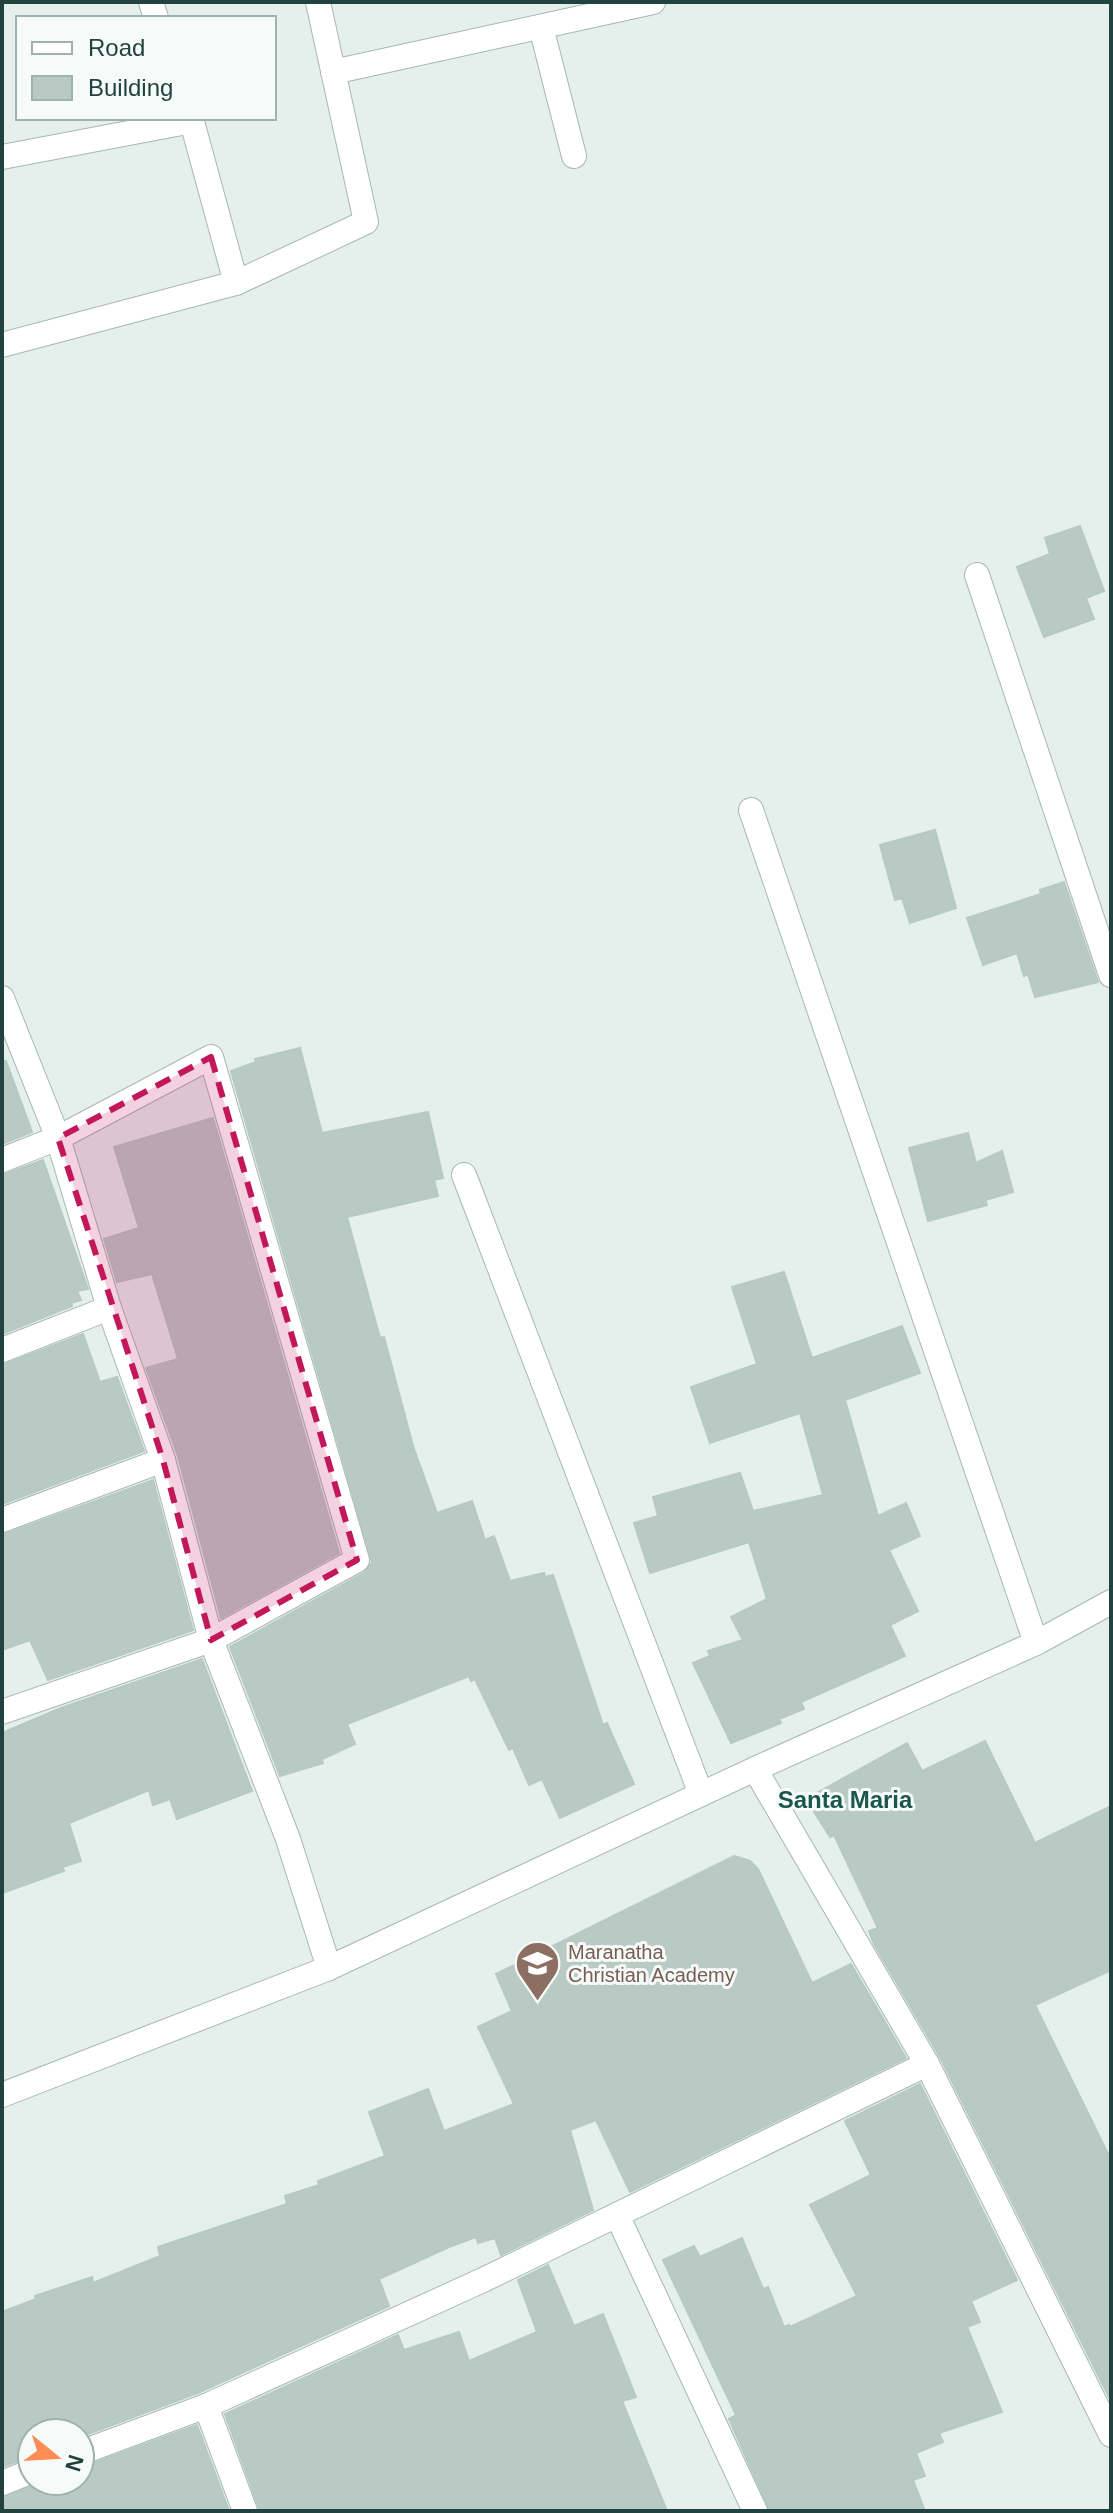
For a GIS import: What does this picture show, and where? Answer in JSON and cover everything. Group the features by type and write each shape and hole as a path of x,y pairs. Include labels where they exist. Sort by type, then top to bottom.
{"street":[{"path":"2,345 236,283 366,222 318,2"},
{"path":"333,72 653,2"},
{"path":"541,27 574,156"},
{"path":"2,157 192,120 236,283"},
{"path":"977,575 1111,975"},
{"path":"751,810 1036,1643"},
{"path":"2,998 58,1138 109,1308 163,1460 211,1640 288,1839 329,1968"},
{"path":"2,1160 58,1138 211,1057 357,1560 211,1640 2,1712"},
{"path":"464,1175 701,1794"},
{"path":"2,1350 109,1308"},
{"path":"2,1520 163,1460"},
{"path":"2,2095 329,1968 755,1769 1036,1643 1111,1602"},
{"path":"755,1769 927,2064 1111,2435"},
{"path":"96,2447 206,2406 483,2280 927,2064"},
{"path":"617,2215 755,2511"},
{"path":"206,2406 245,2511"}],"highlighted area":[{"path":"211,1057 357,1560 211,1640 163,1460 58,1138"}],"building":[{"path":"1080,526 1104,591 1086,598 1094,619 1044,637 1017,567 1050,554 1045,538"},
{"path":"935,830 956,908 910,923 902,898 895,900 880,845"},
{"path":"1064,882 1098,982 1035,997 1017,953 983,965 967,918 1041,894 1040,890"},
{"path":"300,1048 322,1133 428,1112 443,1178 434,1180 438,1196 347,1217 380,1338 384,1337 413,1446 437,1513 472,1501 485,1540 494,1536 510,1581 544,1573 545,1577 553,1575 603,1725 607,1723 634,1784 560,1818 542,1779 529,1785 513,1748 509,1750 475,1679 471,1681 469,1676 347,1724 355,1744 322,1759 323,1763 280,1776 230,1647 364,1573 372,1562 231,1071 256,1062 255,1059"},
{"path":"2,1061 6,1061 32,1132 2,1144"},
{"path":"213,1118 339,1553 221,1618 178,1456 146,1368 178,1359 152,1274 117,1282 104,1239 139,1228 114,1147"},
{"path":"968,1133 976,1163 1002,1151 1013,1192 985,1200 987,1205 928,1221 909,1148"},
{"path":"43,1160 88,1289 77,1291 81,1300 71,1303 72,1306 2,1334 2,1175"},
{"path":"784,1272 812,1358 902,1326 920,1373 845,1400 878,1516 906,1503 920,1536 889,1550 918,1611 890,1625 905,1656 801,1702 804,1709 779,1719 781,1723 731,1743 693,1663 710,1656 708,1651 743,1640 731,1617 767,1599 749,1542 650,1573 634,1523 658,1516 653,1497 740,1473 753,1511 823,1495 800,1413 710,1443 691,1387 757,1364 732,1287"},
{"path":"83,1334 100,1382 117,1377 144,1451 2,1504 2,1365"},
{"path":"153,1480 193,1630 48,1680 30,1640 2,1650 2,1535"},
{"path":"202,1659 252,1791 177,1819 170,1799 153,1805 149,1790 69,1823 81,1861 62,1867 64,1871 2,1893 2,1733 61,1708"},
{"path":"985,1741 1035,1843 1111,1806 1111,1970 1035,2005 1111,2160 1111,2401 940,2057 874,1944 869,1931 878,1928 834,1835 830,1837 806,1799 907,1743 922,1771"},
{"path":"734,1856 750,1861 758,1869 812,1983 851,1964 906,2058 630,2192 596,2120 570,2130 593,2210 501,2255 495,2238 478,2243 476,2237 449,2247 379,2279 389,2306 200,2392 96,2431 96,2417 16,2417 16,2462 2,2467 2,2312 36,2299 35,2296 92,2277 93,2283 160,2256 158,2247 287,2204 285,2196 319,2185 318,2181 385,2156 369,2112 428,2089 444,2131 514,2104 478,2027 512,2011 496,1974"},
{"path":"920,2084 1017,2280 971,2301 980,2322 967,2327 1002,2412 939,2433 943,2442 916,2453 925,2476 913,2480 925,2511 770,2511 729,2419 736,2415 663,2260 694,2246 700,2257 742,2238 763,2289 768,2287 784,2327 857,2296 810,2205 871,2175 845,2121"},
{"path":"548,2265 574,2326 603,2314 636,2397 622,2401 667,2511 260,2511 225,2414 398,2335 404,2350 459,2332 469,2361 537,2332 518,2280"},
{"path":"197,2425 229,2511 2,2511 2,2498 16,2492 16,2497 96,2497 96,2462"}],"place":[{"name":"Maranatha Christian Academy","path":"537,2002"}],"district":[{"name":"Santa Maria","path":"845,1800"}]}
